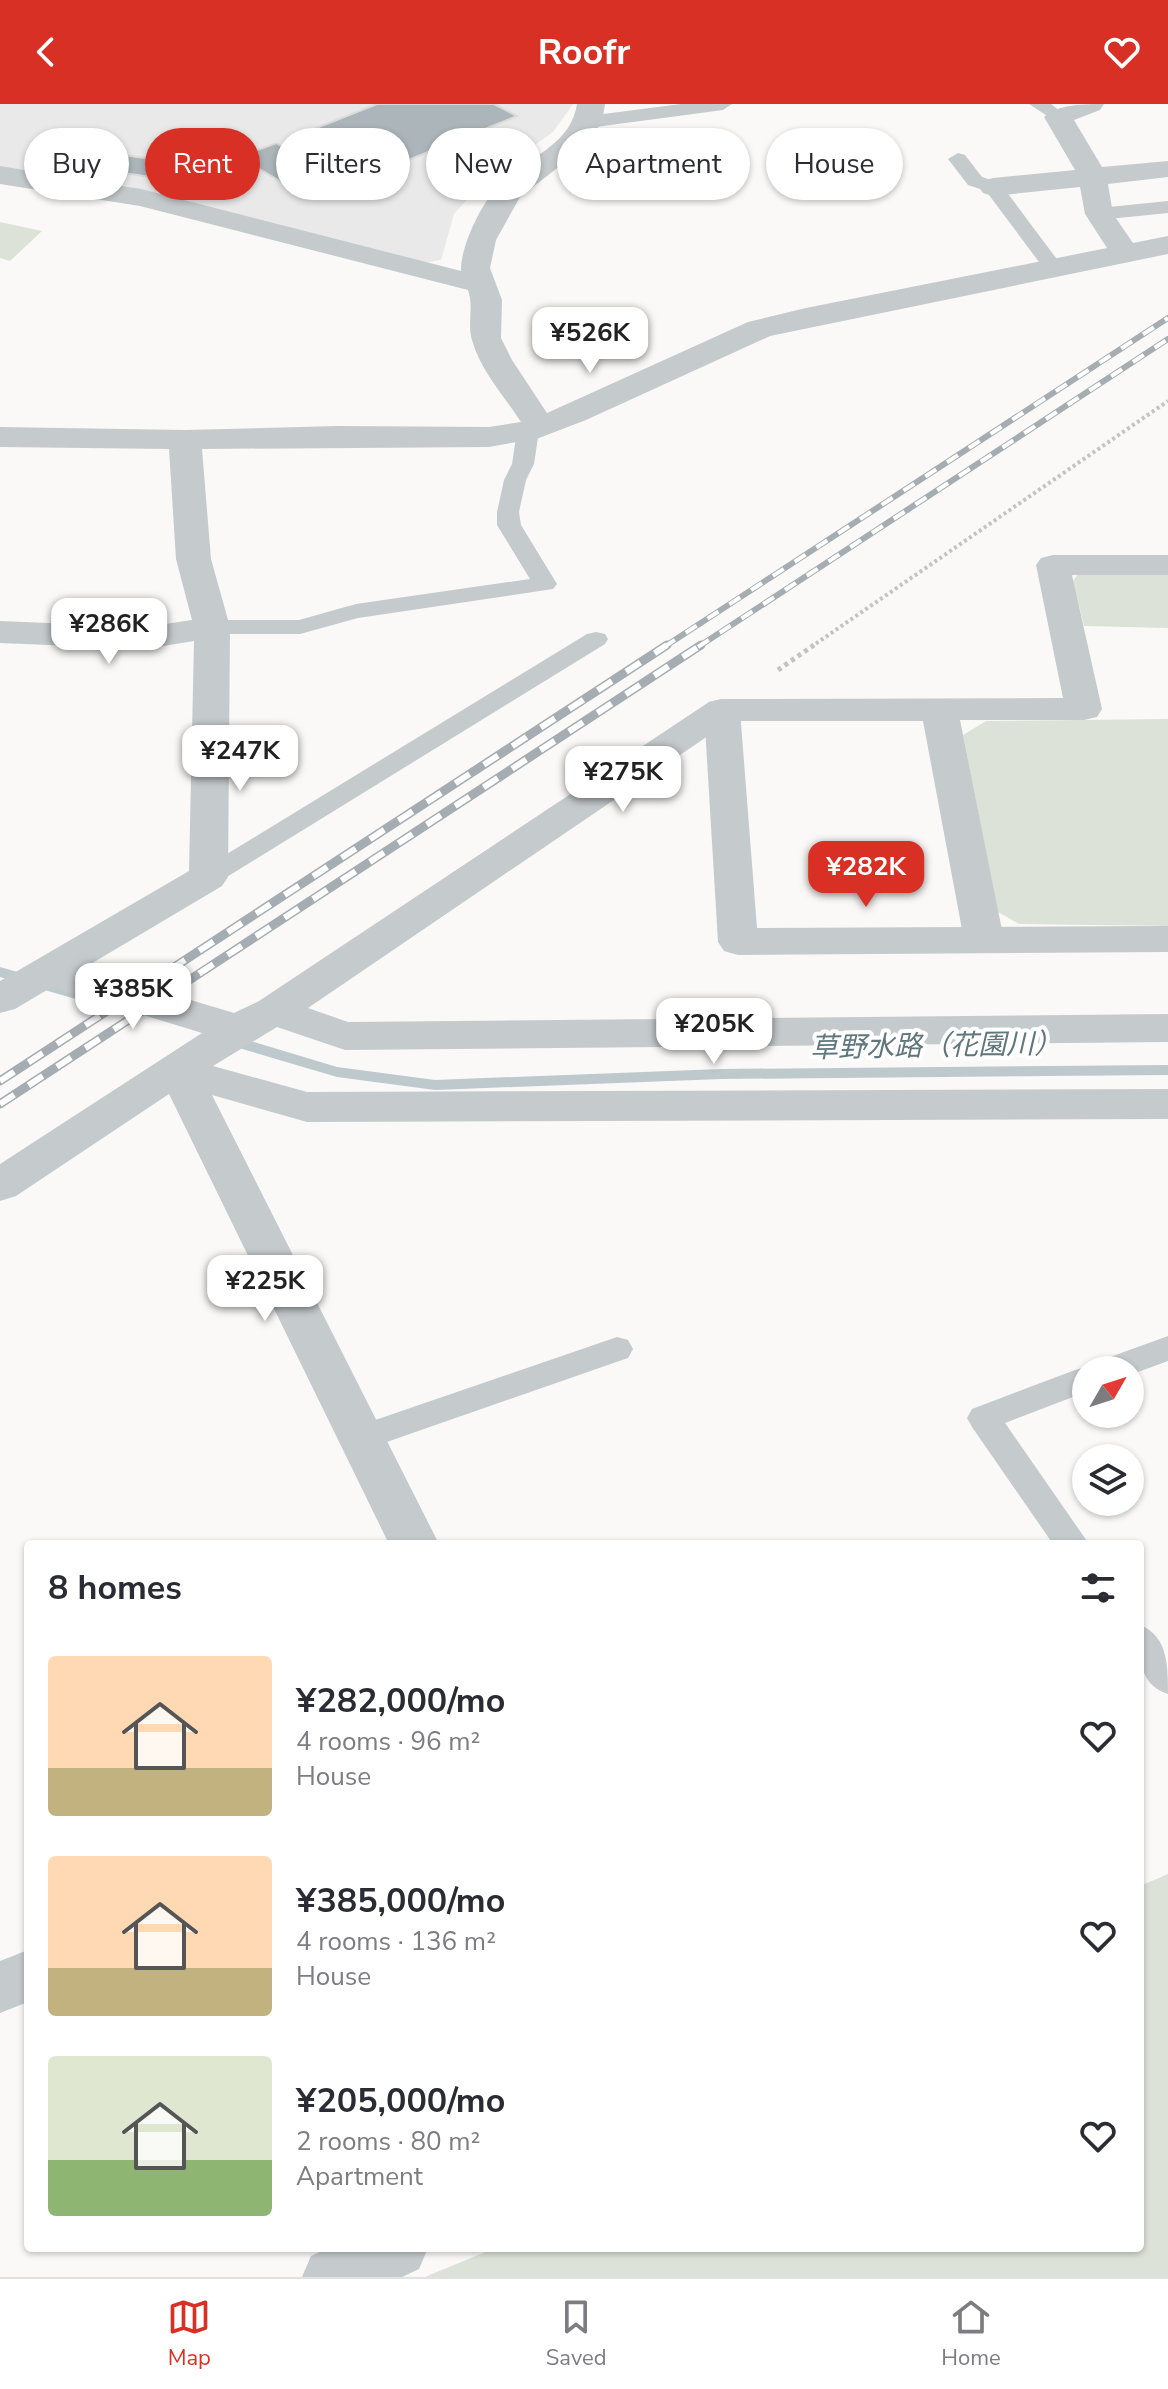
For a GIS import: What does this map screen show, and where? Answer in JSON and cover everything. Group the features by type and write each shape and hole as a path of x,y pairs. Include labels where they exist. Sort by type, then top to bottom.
{"street":[{"path":"1090,104 1048,110 1092,175 1099,214 1125,254"},
{"path":"534,428 486,338 487,300 475,268 481,240 508,192 573,142 589,113"},
{"path":"993,187 1168,169"},
{"path":"0,175 141,198 441,276 479,283"},
{"path":"0,437 185,440 337,436 489,437 534,428 759,329 1052,266 1168,245"},
{"path":"0,999 208,877 212,627 198,596 193,564 185,440"},
{"path":"0,1185 179,1071 238,1029 274,1011 722,710 1084,709 1053,565 1168,565"},
{"path":"0,632 145,638 212,627"},
{"path":"939,709 984,940"},
{"path":"722,710 738,942 1168,939"},
{"path":"47,971 238,1029"},
{"path":"274,1011 345,1036 1168,1028"},
{"path":"179,1071 307,1107 1168,1104"},
{"path":"179,1071 412,1540"},
{"path":"0,1987 24,1978"},
{"path":"332,2277 389,2252"}],"lane":[{"path":"589,113 723,104"},
{"path":"958,159 975,181 993,187 1052,266"},
{"path":"1099,214 1168,207"},
{"path":"212,627 300,627 368,609 545,584 509,525 508,512 515,480 534,428"},
{"path":"208,877 596,639"},
{"path":"1144,1357 1168,1348"},
{"path":"361,1438 617,1349"},
{"path":"1069,1540 983,1418 1072,1384"},
{"path":"1144,1646 1168,1679"}],"path":[{"path":"722,710 1168,401"}],"shaded area":[{"path":"0,104 573,104 553,132 541,141 541,128 426,128 426,200 467,200 454,214 441,260 423,263 180,200 260,200 260,128 145,128 145,191 129,187 129,128 24,128 24,173 0,170"},
{"path":"0,222 42,231 10,261 0,258"},
{"path":"1078,574 1168,574 1168,628 1084,626 1073,581"},
{"path":"1168,719 1168,926 1019,924 998,912 963,735 986,721"},
{"path":"1168,1874 1168,2277 425,2277 485,2252 1144,2252 1144,1884"}],"building":[{"path":"377,104 494,104 517,116 487,128 426,128 426,153 410,159 410,128 316,128"},
{"path":"276,143 276,179 260,169 260,149"},
{"path":"129,156 145,158 145,176 129,174"}],"waterway":[{"name":"草野水路（花園川）","path":"0,972 79,995"},
{"name":"草野水路（花園川）","path":"227,1039 337,1072 435,1085 721,1074 1168,1070"}],"railway":[{"path":"664,647 1168,318"},
{"path":"698,647 1168,339"},
{"path":"0,1081 667,645"},
{"path":"0,1104 701,645"}]}
